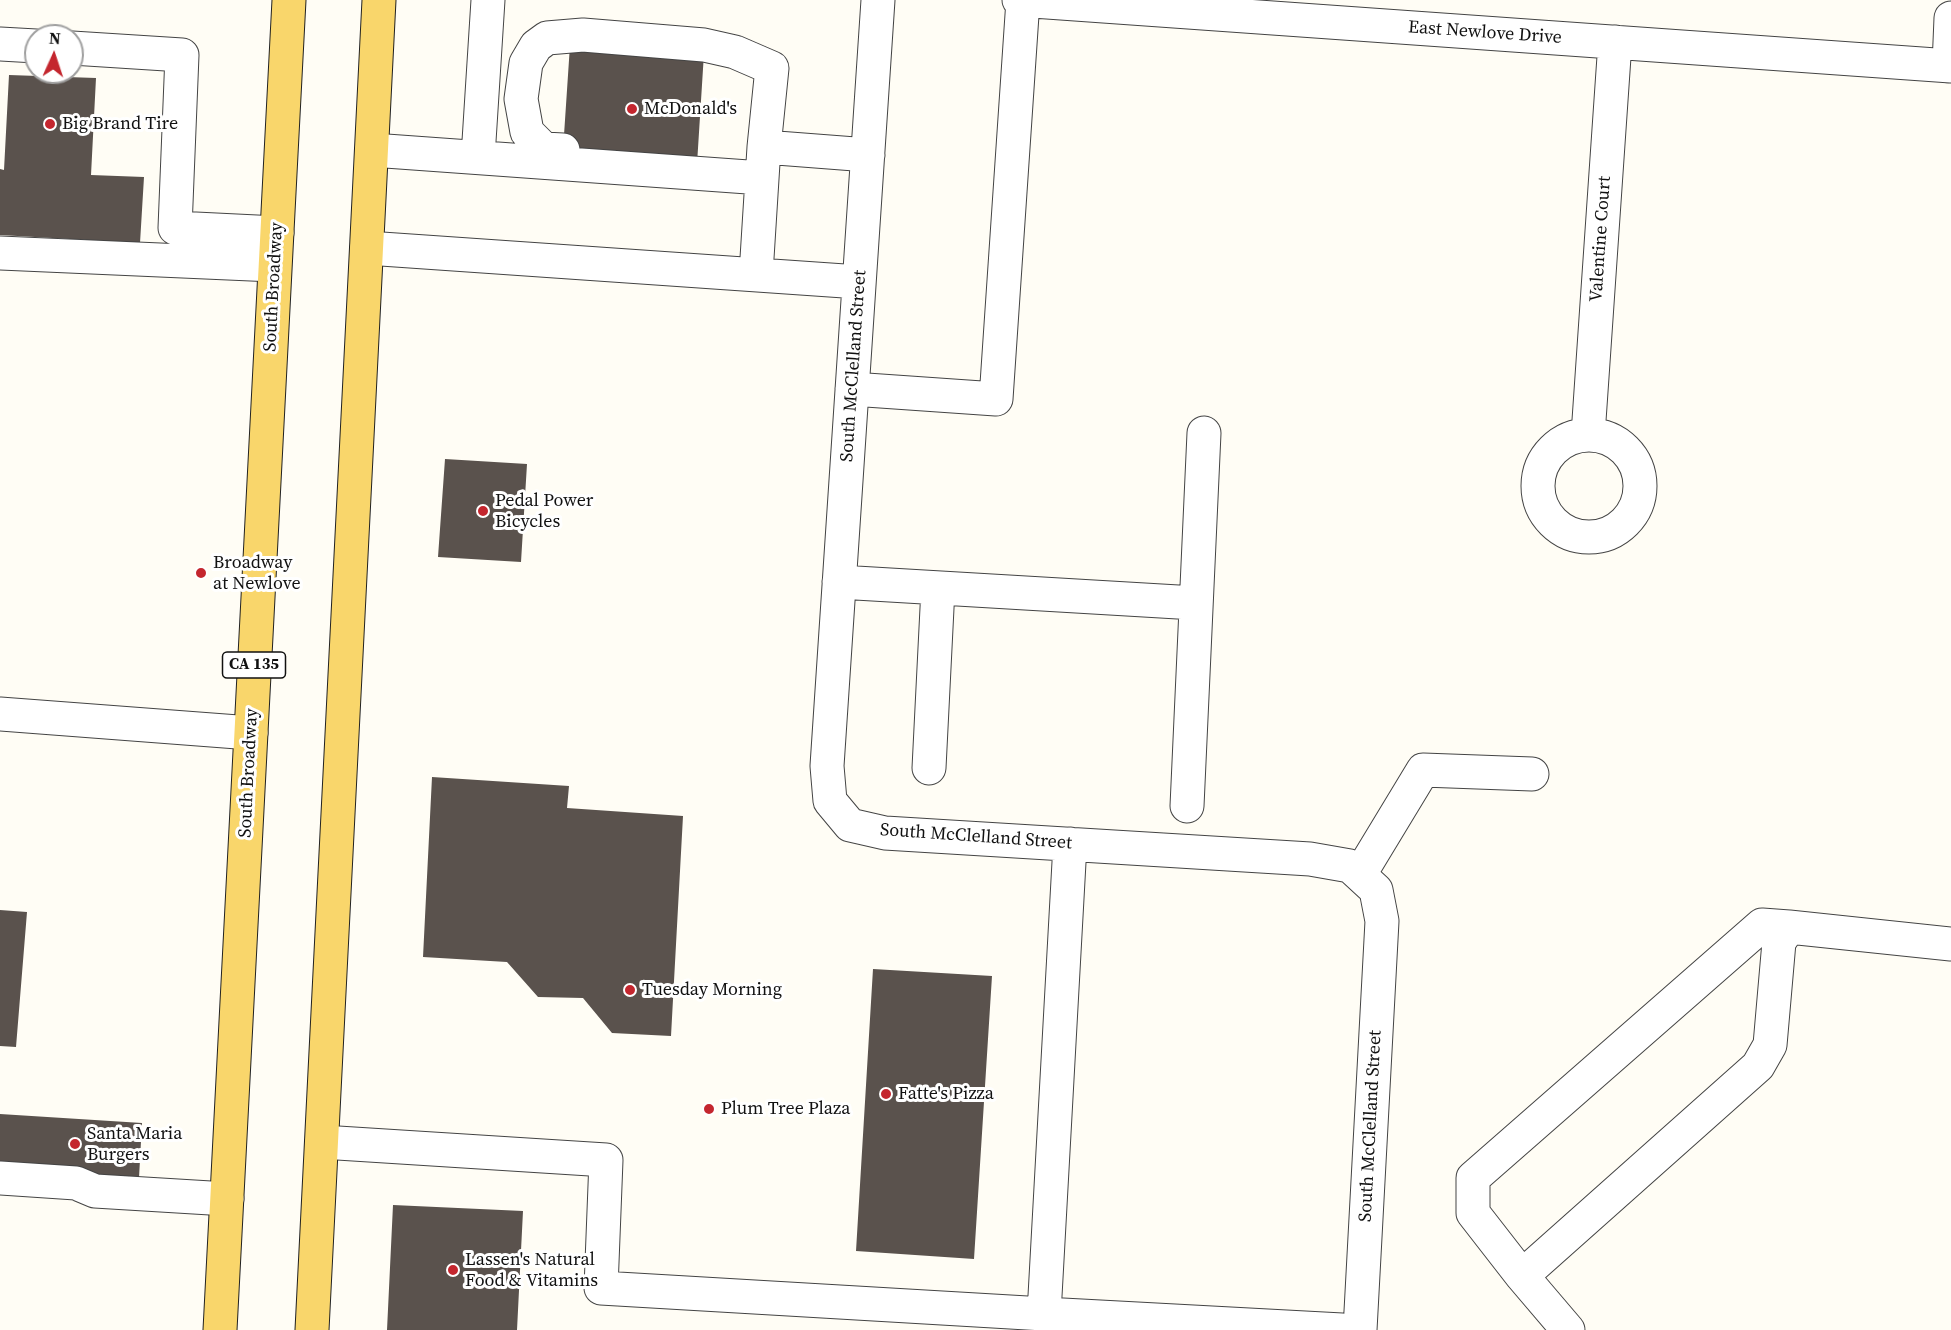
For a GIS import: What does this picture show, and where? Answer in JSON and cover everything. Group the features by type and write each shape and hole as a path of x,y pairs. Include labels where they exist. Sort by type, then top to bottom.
{"main road":[{"name":"South Broadway","path":"220,1330 289,0"},
{"path":"312,1330 379,0"}],"street":[{"path":"478,157 488,0"},
{"name":"South McClelland Street","path":"878,0 827,766 830,801 850,825 885,833 1310,859 1350,866 1360,874 1376,890 1382,921 1360,1330"},
{"path":"852,389 996,399 1021,0"},
{"name":"East Newlove Drive","path":"1021,0 1950,66"},
{"path":"1950,66 1951,18"},
{"path":"563,150 544,150 527,132 521,99 526,63 536,46 547,38 583,35 704,45 735,52 772,68 756,274"},
{"name":"Valentine Court","path":"1588,435 1615,42"},
{"path":"0,44 24,45"},
{"path":"84,49 182,55 175,228 277,233"},
{"path":"372,150 478,157 763,163 868,155"},
{"path":"697,158 763,163"},
{"path":"367,248 859,282"},
{"path":"0,253 274,266"},
{"path":"1187,806 1204,433"},
{"path":"839,582 1196,603"},
{"path":"929,768 938,588"},
{"path":"0,714 251,733"},
{"path":"1360,874 1423,770 1532,774"},
{"path":"1044,1314 1070,844"},
{"path":"1551,1324 1522,1276 1473,1213 1473,1178 1762,925 1951,944"},
{"path":"1522,1276 1758,1066 1770,1044 1779,942 1790,927"},
{"path":"322,1142 606,1160 601,1288 1342,1330"},
{"path":"0,1178 76,1183 95,1191 227,1199"}],"building":[{"path":"570,45 704,53 697,164 563,150"},
{"name":"Big Brand Tire","path":"9,75 24,76 24,84 84,84 84,78 96,78 91,175 144,177 140,243 0,235 0,169 4,170"},
{"name":"Pedal Power Bicycles","path":"445,459 527,464 521,562 438,557"},
{"path":"432,777 569,786 567,808 683,816 671,1036 612,1033 583,998 538,997 507,962 423,957"},
{"path":"0,910 27,912 16,1047 0,1046"},
{"path":"873,969 992,976 974,1259 856,1251"},
{"path":"0,1114 142,1123 139,1178 0,1168"},
{"path":"393,1205 523,1211 517,1330 387,1330"}],"place":[{"name":"McDonald's","path":"632,109"},
{"name":"Big Brand Tire","path":"50,124"},
{"name":"Pedal Power Bicycles","path":"483,511"},
{"name":"Broadway at Newlove","path":"201,573"},
{"name":"Tuesday Morning","path":"630,990"},
{"name":"Fatte's Pizza","path":"886,1094"},
{"name":"Plum Tree Plaza","path":"709,1109"},
{"name":"Santa Maria Burgers","path":"75,1144"},
{"name":"Lassen's Natural Food & Vitamins","path":"453,1270"}]}
